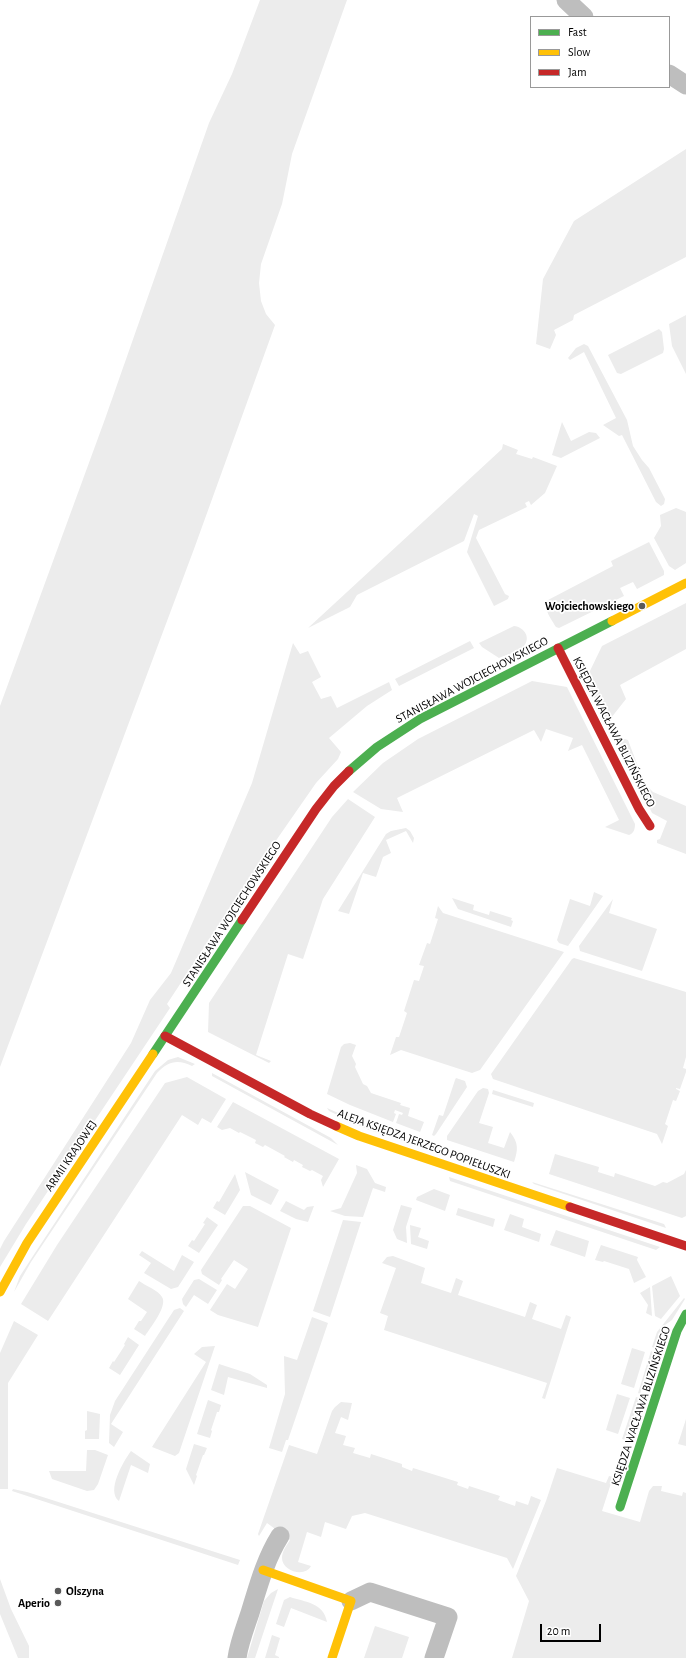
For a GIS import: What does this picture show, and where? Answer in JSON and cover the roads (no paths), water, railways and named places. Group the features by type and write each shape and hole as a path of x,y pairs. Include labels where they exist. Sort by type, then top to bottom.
{"street":[{"path":"566,0 583,16"},
{"path":"670,75 686,85"},
{"name":"STANISŁAWA WOJCIECHOWSKIEGO","path":"165,1036 323,799 340,780 362,760 390,738 420,719 686,583"},
{"name":"KSIĘDZA WACŁAWA BLIZIŃSKIEGO","path":"558,648 635,802 650,826"},
{"name":"ALEJA KSIĘDZA JERZEGO POPIEŁUSZKI","path":"165,1036 310,1114 360,1136 686,1246"},
{"name":"ARMII KRAJOWEJ","path":"0,1292 27,1243 165,1036"},
{"name":"KSIĘDZA WACŁAWA BLIZIŃSKIEGO","path":"620,1507 677,1331 686,1314"},
{"path":"237,1658 241,1640 264,1570 273,1548 280,1536"},
{"path":"264,1570 351,1600 370,1592 448,1617 434,1658"},
{"path":"332,1658 351,1600"}],"place":[{"name":"Wojciechowskiego","path":"642,606"},
{"name":"Olszyna","path":"58,1591"},
{"name":"Aperio","path":"58,1603"}]}
